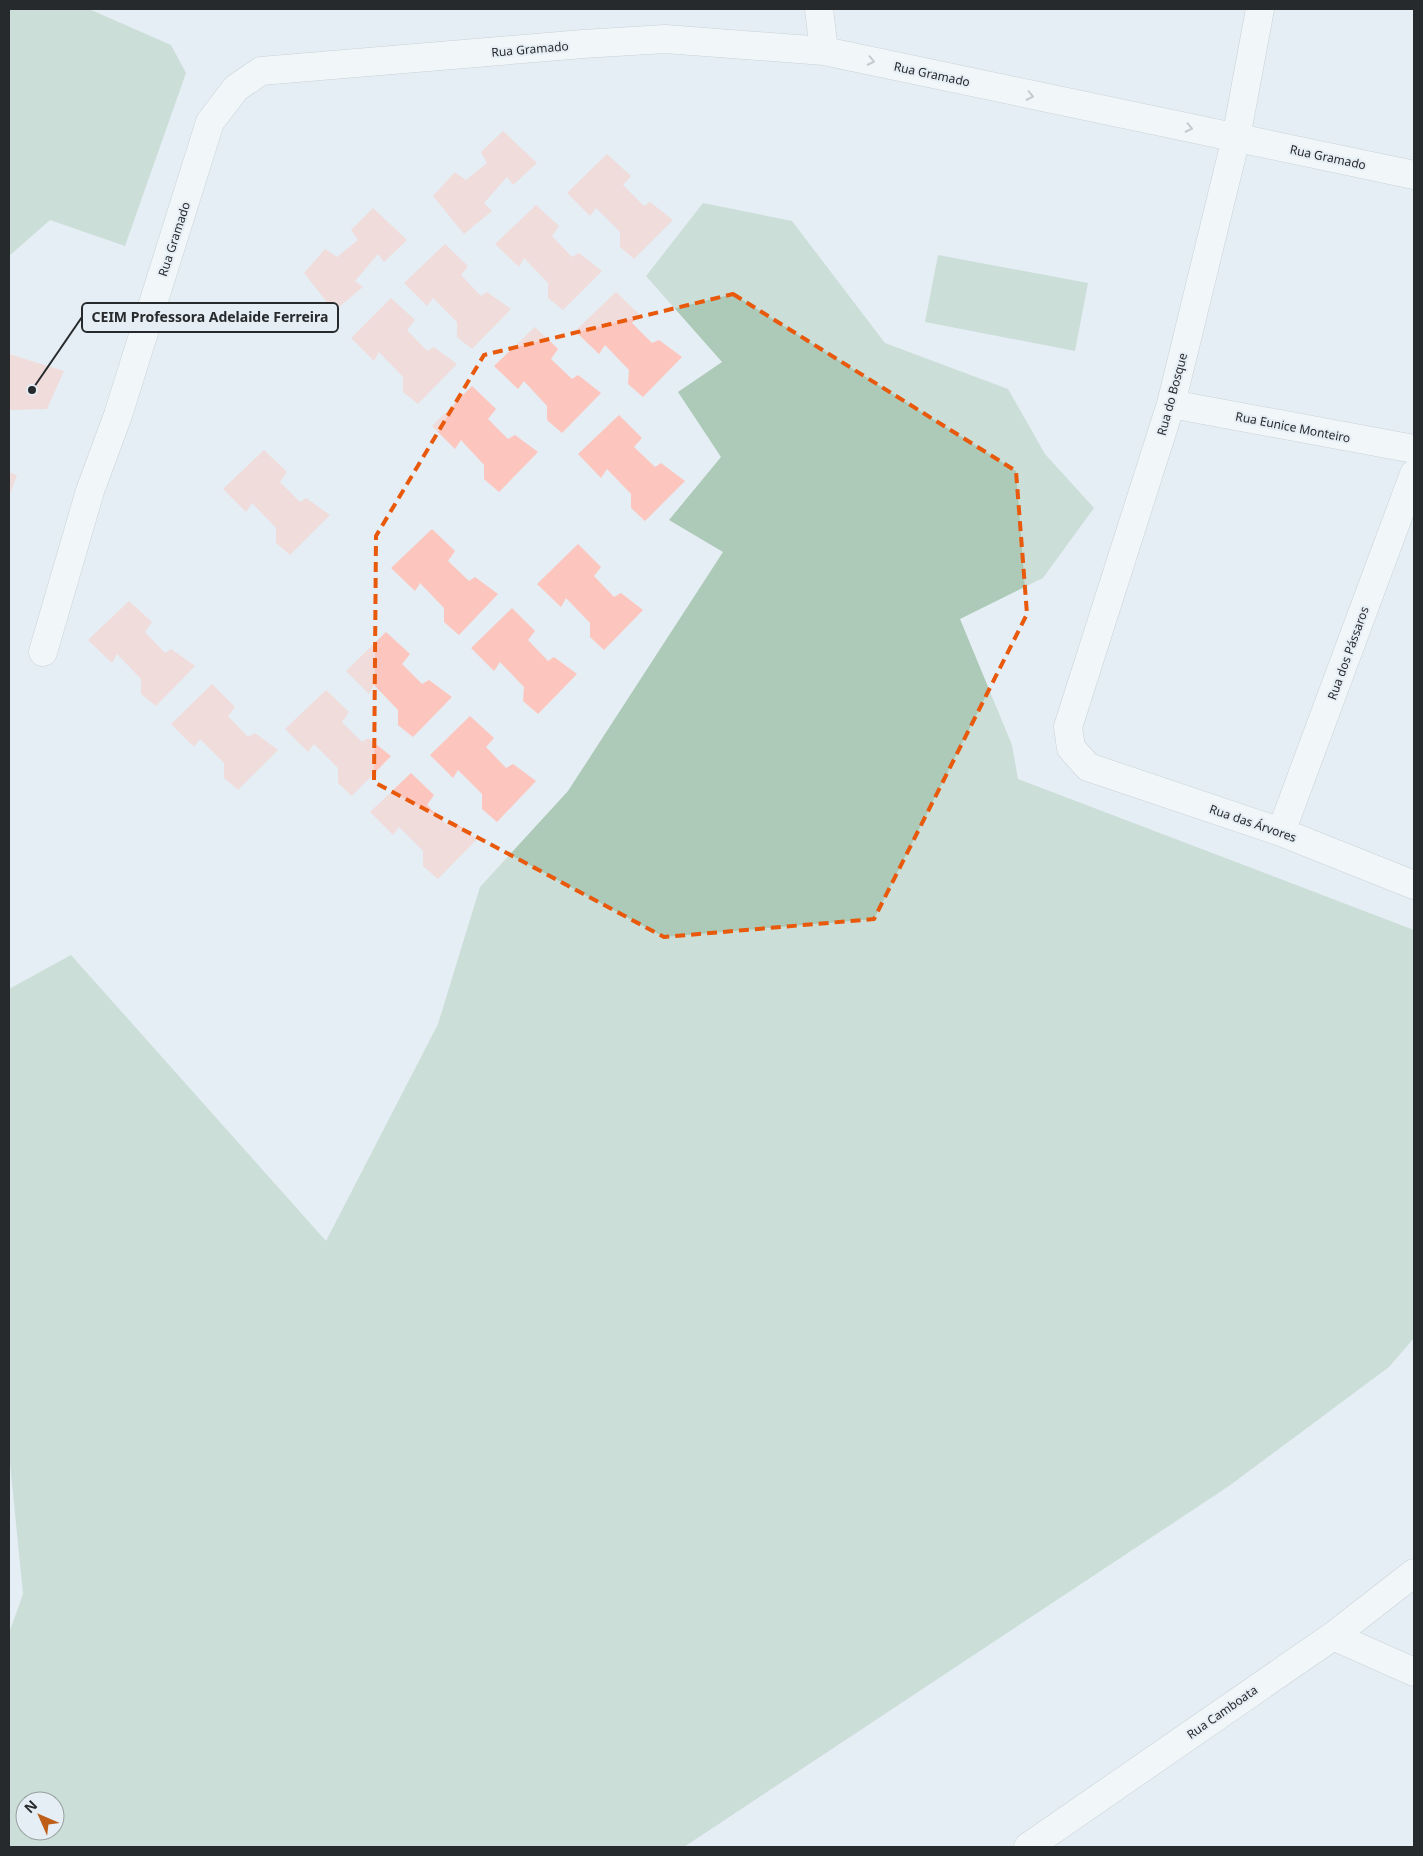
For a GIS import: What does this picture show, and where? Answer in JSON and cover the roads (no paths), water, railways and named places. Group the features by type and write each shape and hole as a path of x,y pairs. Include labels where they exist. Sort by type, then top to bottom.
{"street":[{"path":"818,9 824,51"},
{"name":"Rua do Bosque","path":"1088,767 1072,748 1068,727 1171,404 1236,138 1260,9"},
{"name":"Rua Gramado","path":"43,652 90,491 121,405 210,122 236,88 261,71 592,44 665,40 824,51 1414,175"},
{"name":"Rua Eunice Monteiro","path":"1171,404 1414,449"},
{"name":"Rua dos Pássaros","path":"1282,832 1414,474"},
{"name":"Rua das Árvores","path":"1088,767 1282,832 1414,885"},
{"name":"Rua Camboata","path":"1028,1847 1333,1636 1414,1573"},
{"path":"1333,1636 1414,1672"}],"place":[{"name":"CEIM Professora Adelaide Ferreira","path":"32,390"}]}
